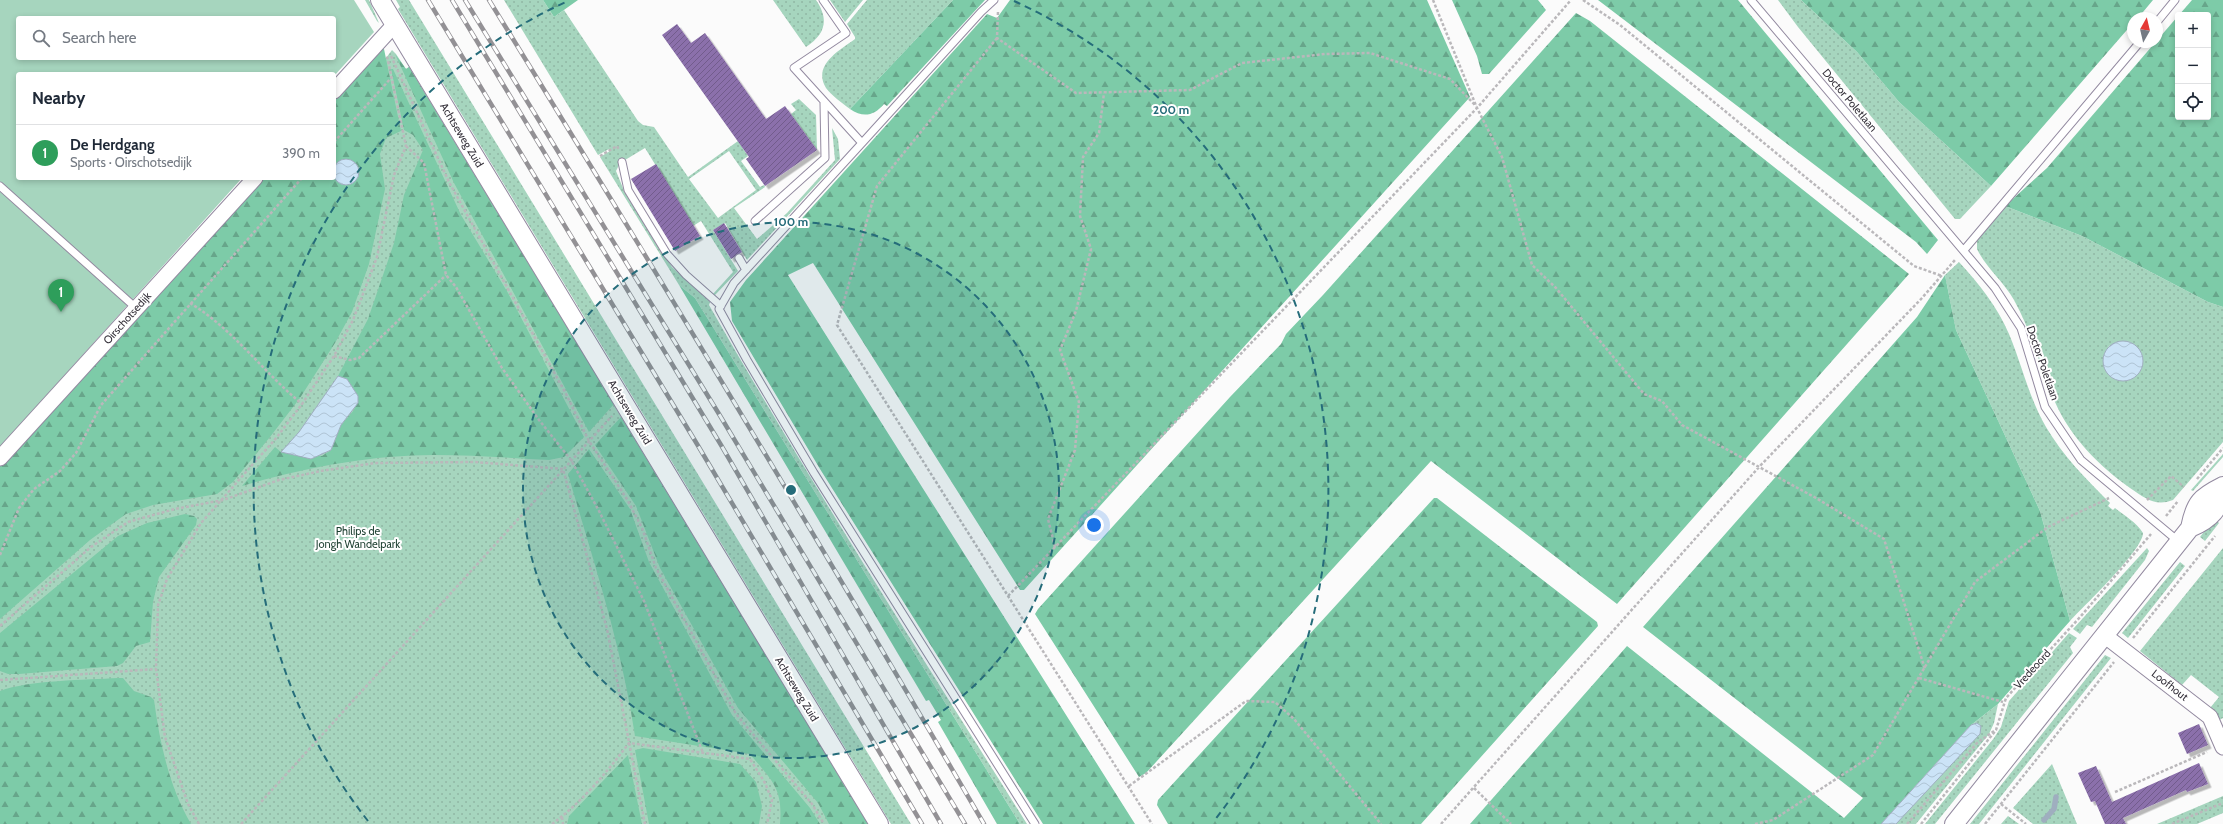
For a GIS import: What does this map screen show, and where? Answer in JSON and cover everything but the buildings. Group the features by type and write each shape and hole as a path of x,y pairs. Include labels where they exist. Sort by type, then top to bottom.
{"street":[{"name":"Achtseweg Zuid","path":"380,0 879,824"},
{"path":"336,89 395,24"},
{"name":"Oirschotsedijk","path":"0,458 253,180"},
{"path":"1954,824 2178,541 2190,528 2206,522 2222,500 2223,486"},
{"name":"Loofhout","path":"2104,635 2210,717 2223,746"}],"lane":[{"path":"823,0 846,33 794,68 824,103 862,143"},
{"path":"994,0 734,283 719,309 814,473 1035,824"},
{"name":"Doctor Poletlaan","path":"1751,0 1995,288 2020,328 2046,407 2081,460 2178,541"},
{"path":"2163,15 2175,0"},
{"path":"1964,250 2135,48"},
{"path":"755,221 825,158 824,103"},
{"path":"622,162 628,190 667,254 686,275 721,306"},
{"path":"0,186 136,308"},
{"path":"739,258 746,270"}],"path":[{"path":"1434,0 1477,108 1502,157 1532,264 1556,288 1644,394 1662,401 1682,425 1816,498 1884,539 1925,669"},
{"path":"1008,596 1477,108 1571,0"},
{"path":"1583,0 1620,25 1914,266 1942,276"},
{"path":"999,8 997,38 877,186 836,325 1152,824"},
{"path":"997,38 1076,93 1190,90 1242,63 1325,54 1370,53 1450,79 1477,108"},
{"path":"390,54 449,182 566,394 589,441 627,499 642,528 656,568 736,714 812,804 824,824"},
{"path":"386,55 406,146 424,163 446,274 456,287 502,368 539,420 571,460 599,511 644,601 704,753"},
{"path":"336,140 391,78"},
{"path":"1055,547 1048,519 1075,450 1079,402 1060,350 1076,310 1091,249 1080,216 1083,157 1099,133 1104,93"},
{"path":"199,824 188,804 165,737 156,669 158,605 167,579 201,524 277,437 302,404 334,356 353,320 376,257 394,175 406,146"},
{"path":"600,156 610,150"},
{"path":"0,555 19,508 34,489 60,471 76,453 101,405 300,180"},
{"path":"1442,824 1759,467 1942,276 1964,250"},
{"path":"334,356 350,360 359,358 446,274"},
{"path":"190,303 221,324 241,343 278,384 302,404"},
{"path":"241,824 624,402"},
{"path":"0,626 91,547 128,522 175,509 223,500 279,480 321,471 375,463 475,462 563,469"},
{"path":"563,469 607,630 645,824"},
{"path":"2147,500 2172,476 2184,487"},
{"path":"1755,824 1773,820 1873,756 1975,582 2048,527 2110,498"},
{"name":"Vredeoord","path":"1921,824 1996,730 2003,702 2081,616 2159,524"},
{"path":"1985,824 2219,532"},
{"path":"0,680 156,669"},
{"path":"1919,678 2003,702"},
{"path":"1129,786 1246,701 1276,702 1294,719 1381,824"},
{"path":"1907,824 1977,743 1996,730"},
{"path":"629,743 750,759 765,783 772,800 767,824"},
{"path":"552,824 562,817 615,762 629,743"},
{"path":"2115,792 2223,746"},
{"path":"1474,788 1511,824"},
{"path":"2172,824 2223,803"},
{"path":"2001,804 2026,824"},
{"path":"562,817 563,824"}],"green space":[{"path":"0,0 354,0 374,32 336,74 336,72 16,72 16,180 240,180 0,447"},
{"path":"365,0 369,0 379,23 377,21"},
{"path":"396,0 409,0 911,824 891,824 398,9 400,7"},
{"path":"504,0 543,0 554,17 564,10 638,121 643,125 654,127 688,177 738,141 748,156 741,161 760,187 764,185 765,187 734,208 757,239 787,213 835,160 832,128 838,139 840,159 747,260 725,223 713,230 738,271 715,295 713,294 733,272 701,221 693,226 645,148 620,163 616,171 625,193 672,267 710,302 709,305 747,371 825,501 1027,824 1020,824 695,298 679,285 600,157 610,151 609,149 598,155","holes":["729,151 756,190 718,218 689,179"]},
{"path":"543,0 578,0 554,17"},
{"path":"773,0 816,0 823,14 824,20 818,37 806,47"},
{"path":"830,0 863,0 845,22"},
{"path":"867,0 953,0 850,109 834,97 826,88 823,80 823,72 825,65 830,59 855,39 847,24"},
{"path":"953,0 985,0 887,106 884,104 876,111 864,115 850,109"},
{"path":"1010,0 1427,0 1470,97 1024,590 1020,590 813,263 788,275 1135,824 1043,824 820,469 732,321 730,302 746,280 987,14 997,18"},
{"path":"1452,0 1538,0 1546,10 1489,74 1482,74 1477,56"},
{"path":"1598,0 1738,0 1938,240 1927,254 1916,242"},
{"path":"1778,0 1801,0 1857,52 1899,102 1991,186 1960,219 1955,219 1798,27"},
{"path":"1801,0 2153,0 2143,12 2127,12 2127,30 1991,186 1899,102 1857,52"},
{"path":"2192,0 2223,0 2223,307 2208,302 2082,236 2005,206 2047,168 2150,48 2163,48 2163,33 2175,19 2175,120 2211,120 2211,12 2182,12"},
{"path":"1576,13 1590,21 1909,274 1617,604 1431,461 1146,773 1139,777 1035,614 1230,397 1281,344 1286,334 1323,295"},
{"path":"380,48 384,49 401,131 386,138 380,154 385,189 369,264 352,312 335,343 300,398 233,482 217,494 153,505 126,514 90,540 0,619 0,466 258,180 336,180 336,94"},
{"name":"Philips de Jongh Wandelpark","path":"392,50 406,69 409,67 868,824 0,824 0,506 332,180 336,180 336,173 371,78"},
{"path":"395,54 406,69 409,67 614,404 589,432 454,183"},
{"path":"391,69 393,69 461,215 508,293 584,437 564,457 549,460 448,455 386,457 313,468 242,486 275,447 281,452 322,456 331,450 341,425 354,410 358,396 347,379 338,376 368,319 394,243 404,195 423,150 413,135 404,130"},
{"path":"799,99 816,115 817,150 791,114 796,110 791,104"},
{"path":"2005,206 2082,236 2208,302 2223,307 2223,442 2173,500 2167,502 2155,502 2130,488 2097,461 2069,428 2055,402 2020,312 2010,293 1981,256 1977,249 1977,240","holes":["2121,341 2143,361 2140,371 2134,377 2120,380 2115,379 2103,358 2109,346"]},
{"path":"1959,262 1974,279 1999,314 2014,346 2035,405 2053,438 2075,467 2110,503 2108,506 2113,510 2115,508 2130,519 2143,533 2134,552 2070,621 2040,511 1956,330 1945,275"},
{"path":"1945,275 1956,330 2040,511 2070,621 1998,704 1971,725 1881,824 1470,824 1627,646 1844,818 1863,798 1643,627 1917,317"},
{"path":"679,285 695,298 1020,824 997,824 938,722 941,720 929,700 926,701"},
{"path":"621,417 868,824 829,824 818,803 738,708 660,568 636,506 595,445"},
{"path":"589,449 630,509 649,562 732,715 810,808 820,824 780,824 780,802 778,793 770,779 750,754 635,736 623,670 615,637 568,474"},
{"path":"2223,454 2223,457 2193,491 2191,490"},
{"path":"1434,498 1437,498 1597,622 1598,626 1421,824 1168,824 1157,805 1158,800"},
{"path":"185,514 194,516 197,519 196,525 159,577 153,602 150,642 136,646 123,663 117,666 19,674 8,674 0,671 0,633 118,536 147,523"},
{"path":"2214,519 2219,523 2205,541 2200,537"},
{"path":"2147,548 2149,551 2145,560 2092,627 2087,625 2080,634 2073,629"},
{"path":"2223,548 2223,718 2219,720 2216,713 2210,708 2219,697 2191,675 2182,685 2140,651"},
{"path":"2180,562 2185,566 2128,638 2122,633"},
{"path":"2069,633 2077,638 2070,647 2073,653 1935,824 1925,824 1994,738 2001,727 2009,701"},
{"path":"2105,655 2111,658 1979,824 1970,824"},
{"path":"123,678 134,691 151,697 154,700 166,764 183,810 191,824 0,824 0,691 12,687 42,683"},
{"path":"1998,704 1994,723 1989,734 1916,824 1896,824 1977,723 1971,725"},
{"path":"643,748 740,764 756,782 762,806 759,824 649,824 635,750"},
{"path":"628,755 642,824 567,824 569,816"},
{"path":"2052,764 2077,824 2033,824 2013,808"},
{"path":"2223,796 2223,813 2197,824 2157,824"},
{"path":"2008,816 2019,824 2001,824"}],"water":[{"path":"341,160 351,160 358,167 358,177 351,184 341,184 336,180 336,164"},
{"path":"2119,341 2127,341 2134,344 2140,350 2143,361 2140,372 2134,378 2127,381 2119,381 2112,378 2106,372 2103,365 2103,357 2106,350 2112,344"},
{"path":"338,376 347,379 358,396 358,403 341,425 331,450 311,459 281,452 299,432"},
{"path":"1977,723 1981,726 1980,734 1896,824 1881,824 1971,725"}],"waterway":[{"path":"2044,820 2054,809 2056,797"}],"railway":[{"path":"428,0 697,444 922,824"},
{"path":"452,0 721,445 941,824"},
{"path":"465,0 719,414 965,824"},
{"path":"489,0 739,410 984,824"}],"place":[{"name":"De Herdgang","path":"61,312"}]}
